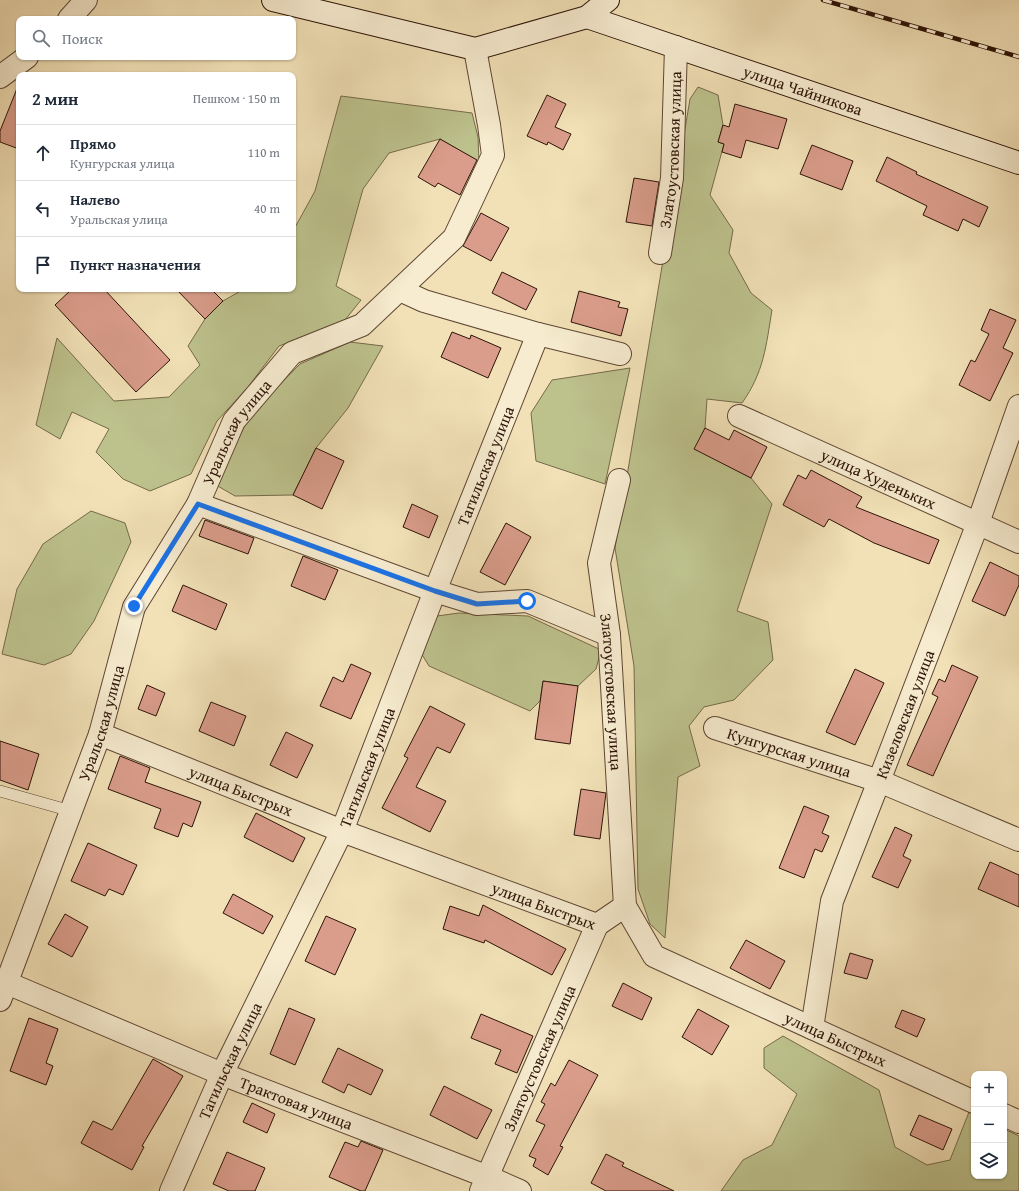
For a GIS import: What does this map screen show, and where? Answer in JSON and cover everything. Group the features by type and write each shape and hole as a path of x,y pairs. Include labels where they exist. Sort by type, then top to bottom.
{"street":[{"path":"72,16 86,0"},
{"path":"273,0 475,49 587,17 608,0"},
{"name":"улица Чайникова","path":"587,17 1019,163"},
{"name":"Златоустовская улица","path":"660,253 672,178 676,47"},
{"name":"Уральская улица","path":"3,991 100,734 134,606 198,504 234,421 292,353 362,325 454,238 493,155 475,49"},
{"path":"0,77 23,60"},
{"path":"400,290 424,301 538,334 620,354"},
{"name":"Тагильская улица","path":"172,1191 222,1074 342,832 435,591 538,334"},
{"name":"Кизеловская улица","path":"812,1028 832,901 880,781 978,523 1019,406"},
{"name":"улица Худеньких","path":"739,416 1019,542"},
{"name":"Златоустовская улица","path":"619,480 599,563 609,635 625,906"},
{"path":"198,504 435,591 477,604 527,601 609,635"},
{"name":"Кунгурская улица","path":"715,728 880,781 1019,840"},
{"name":"улица Быстрых","path":"100,734 342,832 597,925 625,906 654,956 971,1101"},
{"name":"Златоустовская улица","path":"485,1184 597,925"},
{"name":"Трактовая улица","path":"3,991 222,1074 485,1184 520,1191"},
{"path":"1007,1116 1019,1122"}],"lane":[{"path":"0,791 71,811"}],"green space":[{"path":"698,87 718,95 723,125 718,142 724,144 710,195 733,230 729,253 751,293 772,310 760,369 749,392 742,403 707,399 705,428 695,449 751,478 772,504 737,611 768,622 773,660 734,700 704,707 689,726 700,766 678,777 665,938 650,924 638,889 634,666 615,548 690,99"},
{"path":"341,96 472,113 478,137 479,162 440,139 389,153 363,189 336,286 361,300 345,320 279,346 248,387 217,421 191,474 150,491 123,479 96,452 109,429 72,412 60,439 36,425 57,338 114,401 169,397 200,365 188,346 205,319 223,301 239,292 296,292 296,226 315,191"},
{"path":"350,342 383,346 348,408 316,448 293,495 235,496 216,485 250,415 300,364"},
{"path":"630,368 605,484 536,461 531,413 552,380"},
{"path":"91,511 125,523 131,542 94,621 71,654 44,665 2,654 17,589 43,544"},
{"path":"459,613 528,616 601,650 596,669 578,686 543,681 540,701 530,711 429,666 421,653 437,616"},
{"path":"783,1036 879,1090 895,1147 927,1165 950,1160 969,1112 971,1113 971,1179 1007,1179 1007,1130 1019,1136 1019,1191 721,1191 743,1160 772,1145 797,1094 764,1068 764,1048"}],"building":[{"path":"16,91 16,148 0,142 0,131"},
{"path":"547,95 566,104 555,127 571,134 563,150 548,142 547,145 527,136"},
{"path":"735,104 787,119 778,149 746,140 741,158 722,152 724,144 718,142 723,125 729,127"},
{"path":"440,139 477,160 460,195 438,183 435,187 418,177"},
{"path":"812,145 853,161 842,190 800,174"},
{"path":"887,157 917,172 916,174 988,207 979,227 963,219 958,231 923,215 927,206 876,181"},
{"path":"634,178 659,182 652,226 626,222"},
{"path":"481,213 509,228 491,261 463,246"},
{"path":"502,272 537,289 526,310 492,293"},
{"path":"579,291 620,302 618,307 628,309 621,336 571,322"},
{"path":"69,292 107,292 170,360 136,392 55,305"},
{"path":"179,292 214,292 223,301 205,319"},
{"path":"990,309 1016,320 1003,348 1013,353 990,401 959,385 971,360 975,362 989,334 981,330"},
{"path":"452,332 470,339 471,335 501,348 488,378 441,357"},
{"path":"705,428 729,440 734,430 767,447 751,478 694,449"},
{"path":"316,448 344,461 322,509 293,495"},
{"path":"811,470 862,497 856,507 939,540 929,564 874,543 829,519 824,527 783,505 798,475 806,479"},
{"path":"412,504 438,516 429,538 403,527"},
{"path":"205,520 254,538 248,554 199,536"},
{"path":"506,523 531,537 505,585 480,572"},
{"path":"303,556 338,570 325,600 291,586"},
{"path":"990,562 1019,576 1019,585 1005,616 972,601"},
{"path":"183,585 227,604 216,630 172,611"},
{"path":"351,664 371,673 351,719 320,706 333,677 343,682"},
{"path":"952,665 978,677 933,776 907,765 938,697 932,694 939,679 945,682"},
{"path":"855,669 884,683 855,745 826,732"},
{"path":"543,681 578,686 570,744 535,739"},
{"path":"147,685 165,693 156,716 138,709"},
{"path":"211,702 246,716 234,746 199,731"},
{"path":"430,706 465,724 450,753 437,747 416,787 446,801 430,832 382,808 408,758 404,756"},
{"path":"286,732 313,745 297,778 270,765"},
{"path":"0,741 39,754 28,790 0,780"},
{"path":"120,756 150,768 145,782 201,802 192,827 183,823 178,837 154,828 161,809 108,789"},
{"path":"581,789 606,793 600,839 574,835"},
{"path":"804,806 829,816 822,833 829,836 822,852 815,849 804,878 779,868"},
{"path":"256,813 305,838 293,862 244,837"},
{"path":"895,827 912,835 903,856 911,860 898,888 872,877"},
{"path":"88,843 137,865 123,895 109,889 105,896 71,881"},
{"path":"990,862 1019,875 1019,907 978,889"},
{"path":"233,894 273,916 263,934 223,913"},
{"path":"483,905 566,949 552,975 485,940 484,943 443,929 450,906 479,916"},
{"path":"65,914 88,927 72,957 48,944"},
{"path":"326,916 356,929 335,975 305,961"},
{"path":"746,940 785,961 770,989 730,968"},
{"path":"850,953 873,960 867,979 844,973"},
{"path":"623,983 652,998 642,1020 612,1006"},
{"path":"289,1008 315,1019 295,1065 270,1054"},
{"path":"698,1009 729,1026 712,1055 682,1037"},
{"path":"902,1010 925,1019 917,1037 895,1027"},
{"path":"481,1014 533,1036 517,1073 495,1064 501,1050 471,1038"},
{"path":"29,1018 58,1029 46,1063 53,1066 46,1085 10,1071"},
{"path":"338,1048 383,1070 371,1095 348,1084 344,1093 322,1082"},
{"path":"153,1059 183,1076 142,1146 144,1147 132,1170 81,1143 93,1121 112,1130"},
{"path":"569,1060 598,1075 560,1146 563,1147 548,1175 533,1166 536,1159 529,1156 545,1125 536,1121 545,1104 541,1102 551,1083 555,1086"},
{"path":"444,1086 492,1110 477,1139 430,1115"},
{"path":"252,1103 275,1114 267,1133 243,1122"},
{"path":"919,1115 952,1129 943,1150 910,1135"},
{"path":"361,1141 383,1150 365,1191 361,1191 329,1177 345,1142 358,1147"},
{"path":"227,1152 265,1168 255,1191 229,1191 213,1184"},
{"path":"606,1154 624,1163 622,1166 674,1191 606,1191 591,1183"}],"railway":[{"path":"823,0 1019,57"}],"route":[{"path":"134,606 198,504 435,591 477,604 527,601"}]}
